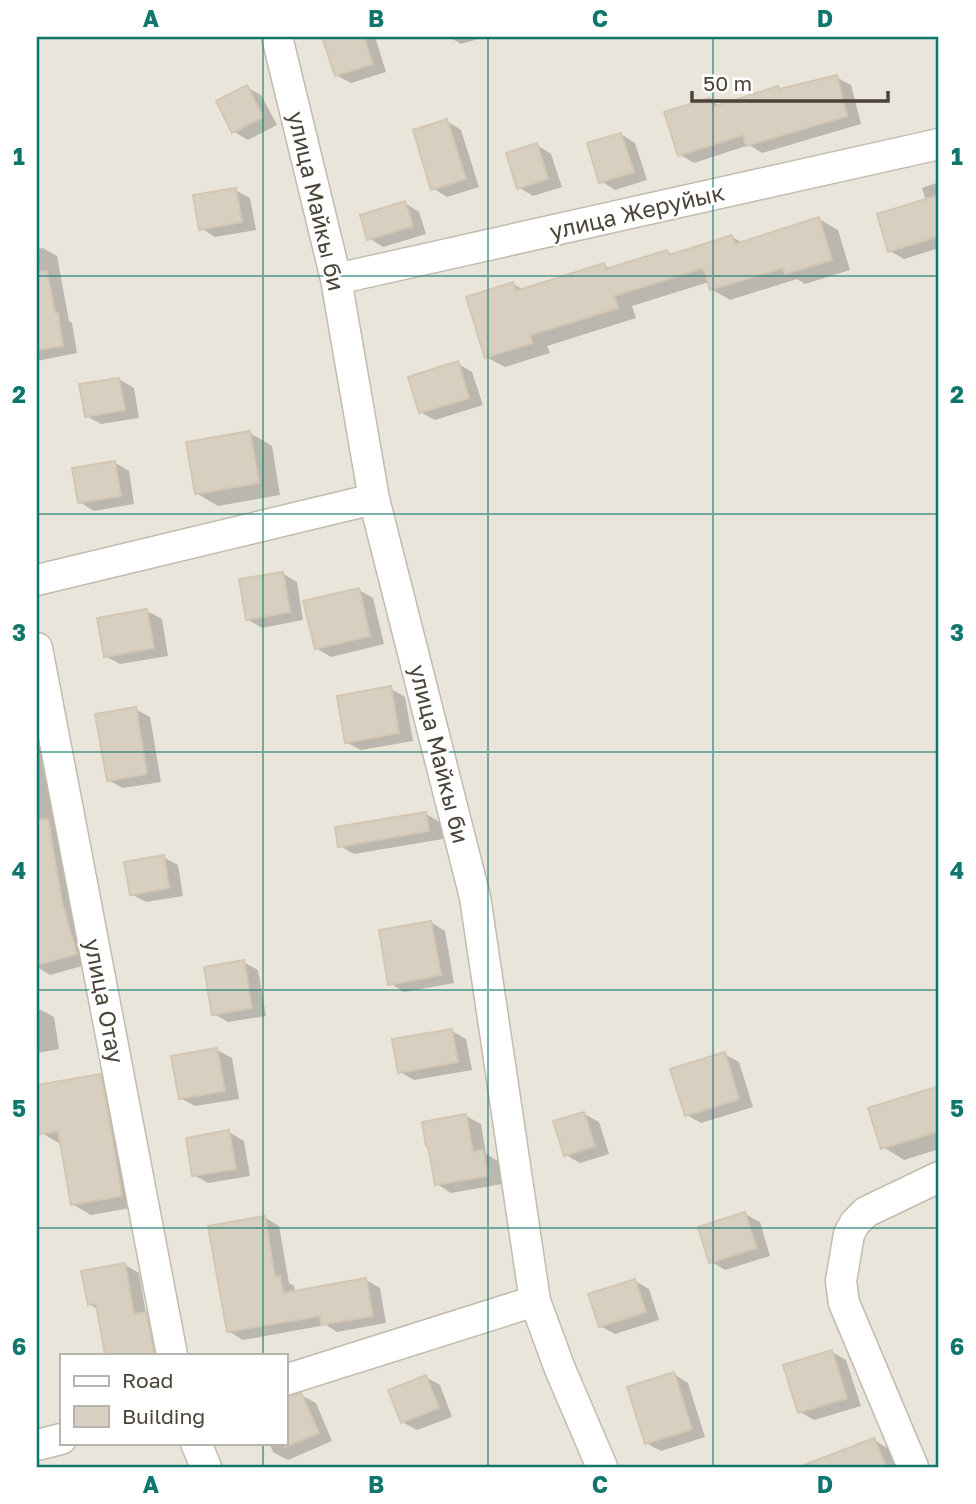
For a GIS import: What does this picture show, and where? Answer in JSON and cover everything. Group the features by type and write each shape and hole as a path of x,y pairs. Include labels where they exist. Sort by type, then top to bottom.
{"street":[{"name":"улица Майкы би","path":"277,37 336,279 374,499 475,897 535,1301 560,1369 602,1467"},
{"name":"улица Жеруйык","path":"336,279 939,144"},
{"path":"37,580 374,499"},
{"name":"улица Отау","path":"37,648 172,1354"},
{"path":"913,1467 844,1303 841,1281 849,1234 855,1223 866,1212 939,1177"},
{"path":"287,1379 535,1301"},
{"path":"37,1445 60,1439"},
{"path":"196,1444 206,1467"}],"shaded area":[{"path":"37,37 939,37 939,1467 37,1467"}],"building":[{"path":"322,37 364,37 373,64 335,76"},
{"path":"837,75 847,116 746,146 743,135 678,156 664,112 710,98 713,107 778,86 779,89"},
{"path":"247,85 263,117 232,133 216,101"},
{"path":"447,119 466,179 431,190 413,130"},
{"path":"621,133 634,172 599,183 587,143"},
{"path":"537,143 548,179 517,189 506,153"},
{"path":"236,188 242,222 199,230 193,195"},
{"path":"939,195 939,236 888,252 877,214"},
{"path":"405,201 413,226 367,240 360,215"},
{"path":"819,217 832,260 785,274 783,268 710,290 703,268 614,296 618,308 530,335 532,343 485,358 466,297 513,282 516,291 604,263 606,269 667,250 669,255 732,235 735,244"},
{"path":"47,271 63,346 37,350 37,272"},
{"path":"458,361 469,398 419,413 408,377"},
{"path":"119,378 125,410 85,417 79,384"},
{"path":"250,431 259,483 195,494 186,442"},
{"path":"115,461 121,496 78,503 72,468"},
{"path":"283,572 290,612 246,620 239,579"},
{"path":"359,588 370,636 315,649 303,601"},
{"path":"147,609 154,648 104,657 97,618"},
{"path":"391,686 399,733 345,743 337,696"},
{"path":"136,707 147,774 107,781 95,714"},
{"path":"426,812 429,831 338,847 335,827"},
{"path":"48,819 62,902 77,954 37,965 37,820"},
{"path":"164,855 169,888 130,895 124,862"},
{"path":"431,921 441,975 388,985 379,930"},
{"path":"244,960 252,1008 212,1015 204,967"},
{"path":"452,1029 458,1062 398,1073 392,1039"},
{"path":"217,1048 225,1091 179,1099 171,1056"},
{"path":"725,1052 739,1099 685,1116 670,1069"},
{"path":"101,1074 122,1196 71,1205 58,1131 40,1134 37,1085"},
{"path":"939,1086 939,1131 881,1149 868,1108"},
{"path":"584,1112 595,1146 564,1156 553,1121"},
{"path":"466,1114 473,1152 483,1150 488,1176 435,1185 422,1122"},
{"path":"229,1130 236,1169 192,1176 186,1138"},
{"path":"745,1212 757,1248 709,1263 698,1227"},
{"path":"265,1216 275,1277 280,1276 283,1293 366,1278 373,1316 321,1325 320,1316 227,1332 208,1226"},
{"path":"125,1263 134,1314 146,1312 154,1354 105,1354 96,1304 88,1305 81,1271"},
{"path":"635,1279 646,1312 599,1327 588,1294"},
{"path":"832,1350 847,1398 798,1413 783,1365"},
{"path":"674,1372 692,1429 645,1444 627,1387"},
{"path":"426,1375 439,1408 401,1423 388,1390"},
{"path":"301,1393 319,1433 285,1447 287,1444 287,1396"},
{"path":"874,1438 886,1467 804,1467 804,1465"}]}
